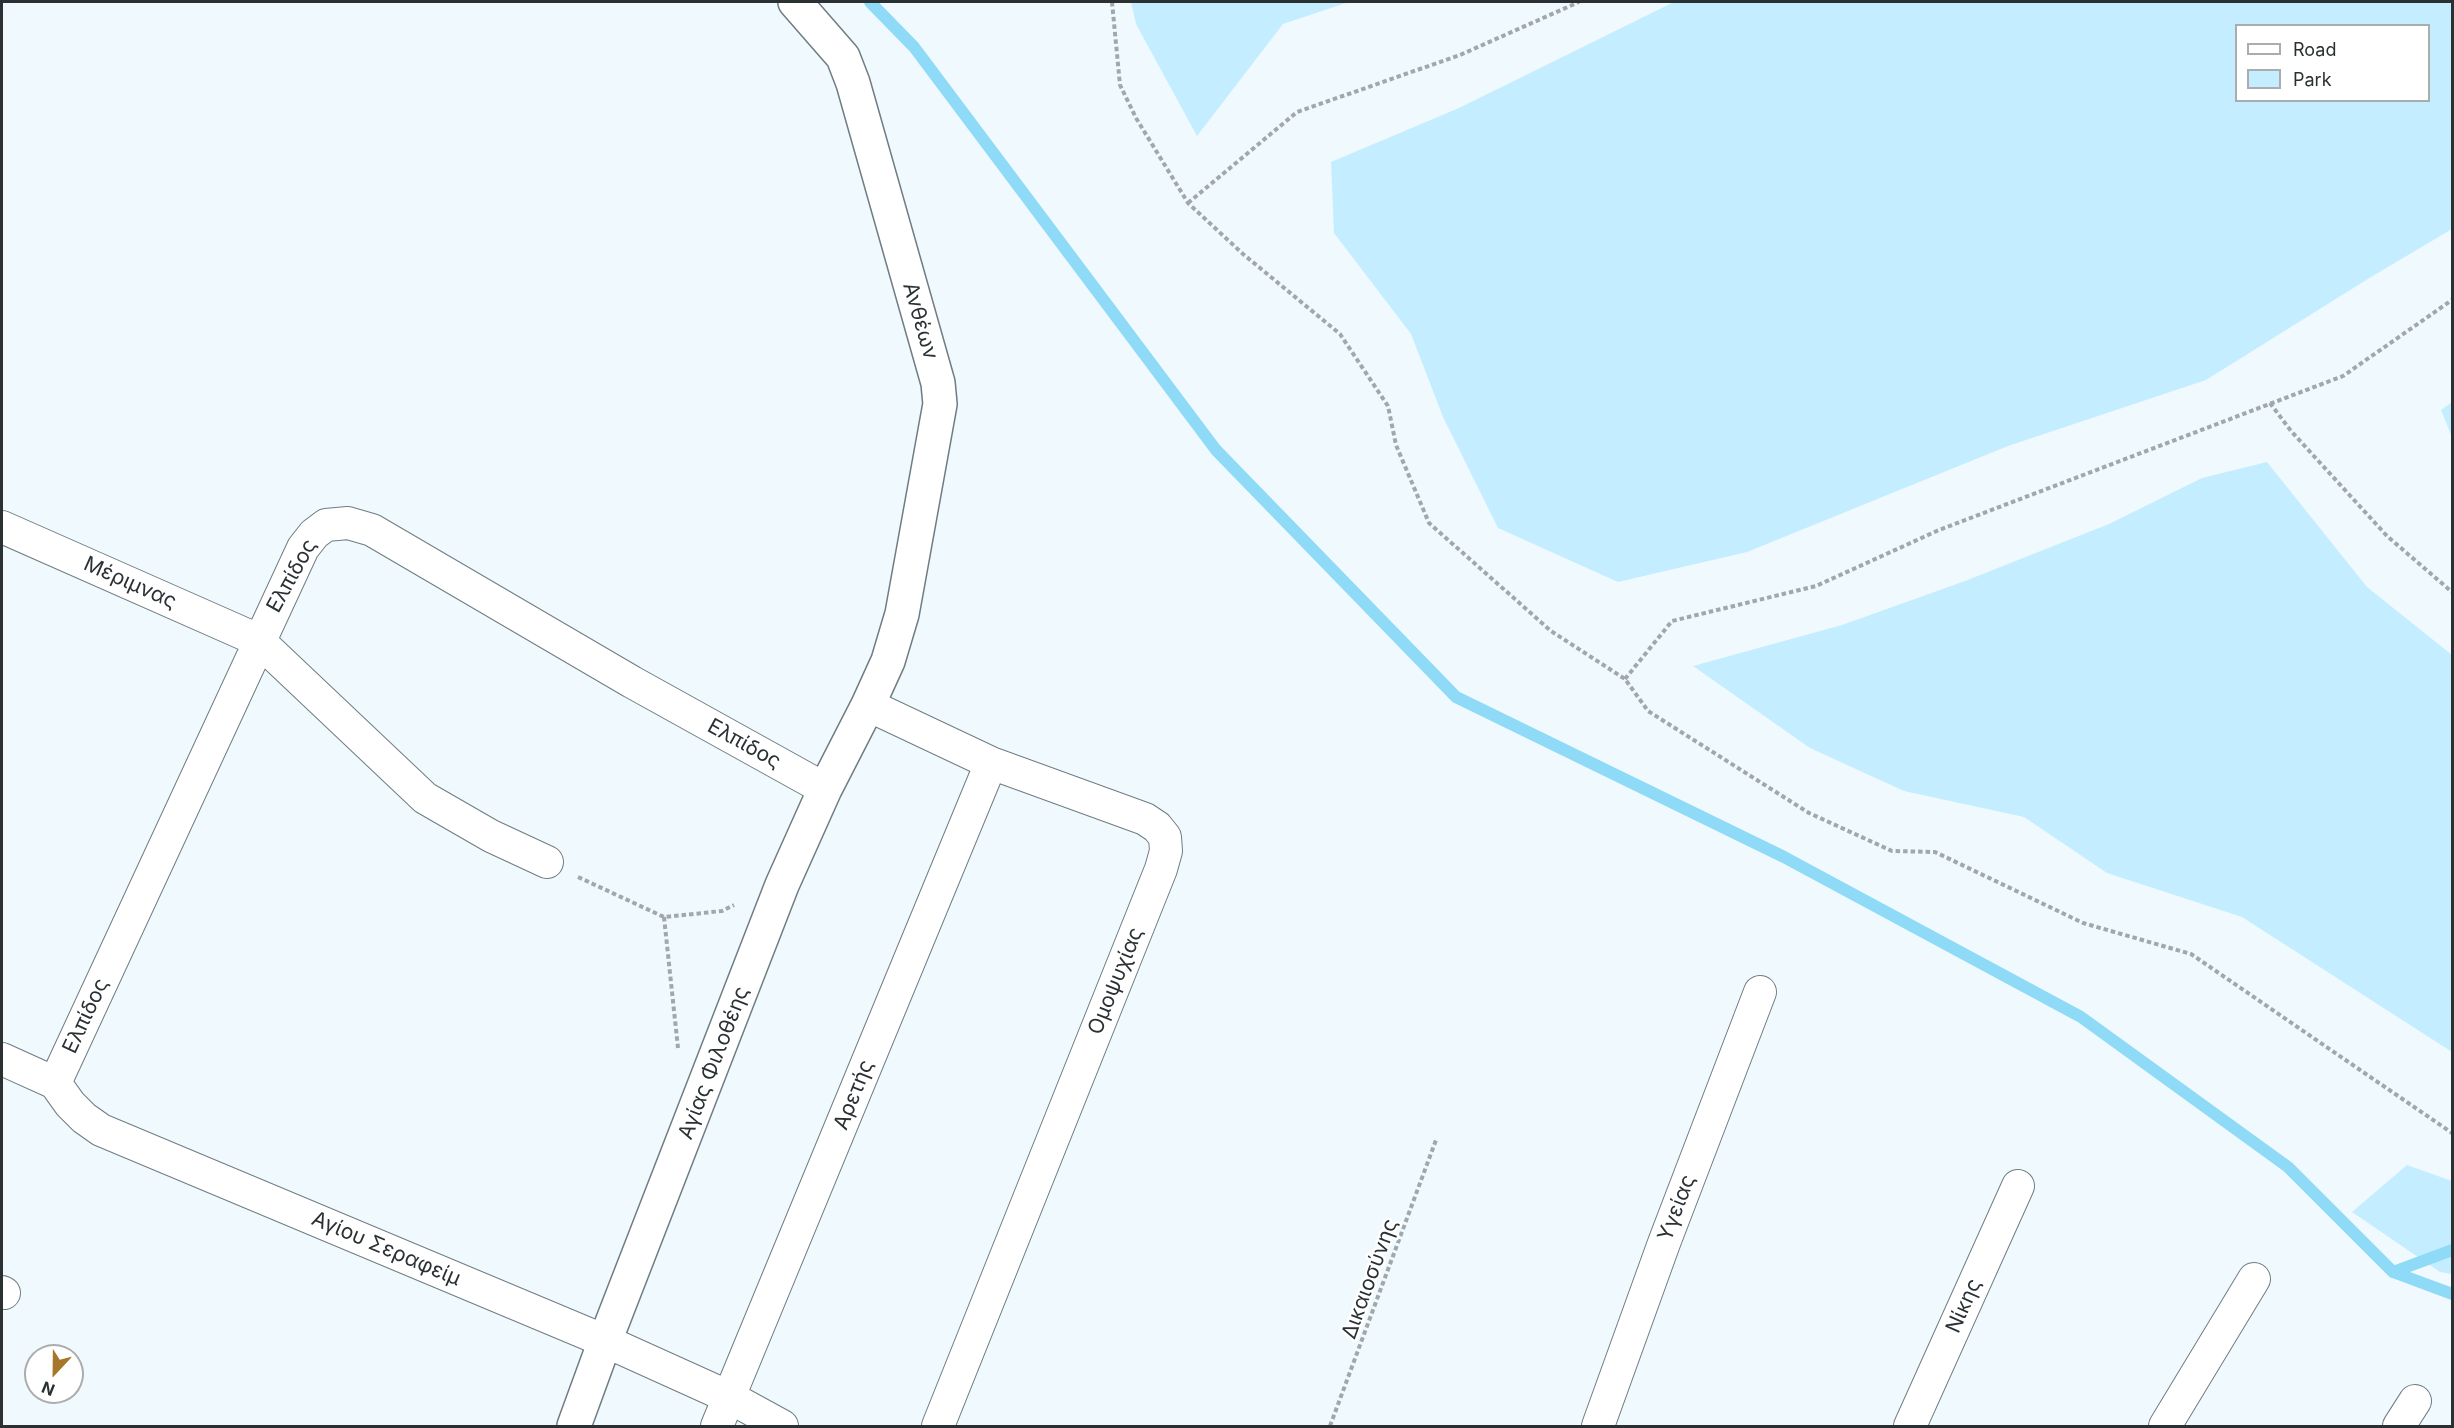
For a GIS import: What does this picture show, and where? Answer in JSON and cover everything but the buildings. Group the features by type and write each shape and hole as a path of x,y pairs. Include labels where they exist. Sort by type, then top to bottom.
{"street":[{"name":"Ανθέων","path":"795,2 843,57 853,83 938,383 940,404 902,614 888,661 868,705"},
{"name":"Ελπίδος","path":"56,1083 258,640 303,548 326,525 348,523 372,530 632,682 825,789"},
{"name":"Μέριμνας","path":"2,527 258,640 425,798 491,836 547,862"},
{"name":"Αγίας Φιλοθέης","path":"574,1426 782,885 825,789 868,705"},
{"name":"Ομοψυχίας","path":"868,705 991,764 1145,819 1166,837 1166,851 1161,869 938,1426"},
{"name":"Αρετής","path":"717,1426 991,764"},
{"name":"Υγείας","path":"1598,1426 1664,1243 1760,992"},
{"path":"2,1059 56,1083"},
{"name":"Αγίου Σεραφείμ","path":"56,1083 70,1104 101,1130 605,1341 729,1397 782,1426"},
{"name":"Νίκης","path":"1910,1426 2018,1186"},
{"path":"2165,1426 2254,1279"}],"path":[{"path":"1112,2 1120,85 1136,118 1188,203 1243,254 1340,334 1388,406 1396,445 1429,523 1551,631 1625,678 1648,711 1809,813 1892,851 1935,852 2083,923 2191,954 2452,1133"},
{"path":"1188,203 1297,112 1460,55 1579,2"},
{"path":"1625,678 1672,621 1816,586 1939,530 2343,376 2452,300"},
{"path":"2270,403 2291,432 2387,536 2452,592"},
{"path":"547,862 664,917 722,911 782,885"},
{"path":"664,917 679,1052"},
{"name":"Δικαιοσύνης","path":"1330,1426 1436,1140"}],"green space":[{"path":"1131,2 1349,2 1283,24 1197,136 1136,24"},
{"path":"1674,2 2452,2 2452,229 2206,380 2008,446 1747,552 1618,582 1498,528 1443,417 1411,334 1334,233 1331,162 1459,108"},
{"path":"2452,402 2452,437 2441,410"},
{"path":"2267,462 2367,587 2452,655 2452,1052 2242,917 2107,873 2024,817 1904,791 1810,748 1693,666 1842,625 1965,581 2109,524 2202,478"},
{"path":"2407,1165 2452,1181 2452,1274 2440,1272 2352,1212"}],"waterway":[{"path":"870,2 914,47 1216,450 1456,697 1784,857 2081,1017 2288,1167 2393,1272 2452,1294"},
{"path":"2393,1272 2452,1250"}]}
